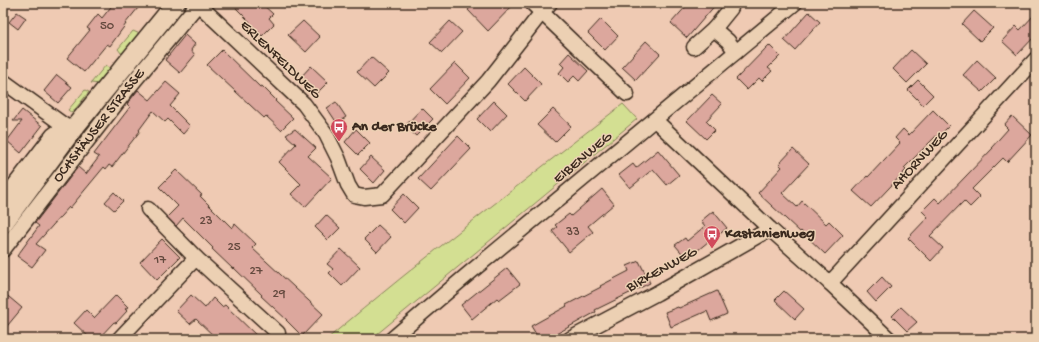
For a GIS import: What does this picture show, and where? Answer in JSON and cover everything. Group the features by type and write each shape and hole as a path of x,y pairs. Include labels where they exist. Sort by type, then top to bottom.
{"main road":[{"name":"OCHSHÄUSER STRASSE","path":"3,224 70,127 176,3"}],"street":[{"name":"OCHSHÄUSER STRASSE","path":"3,250 92,134 197,3"},
{"name":"ERLENFELDWEG","path":"197,3 304,104 326,134 338,158 348,185 354,195 364,198 382,195 488,81 541,6"},
{"name":"EIBENWEG","path":"392,339 795,3"},
{"path":"541,6 627,94"},
{"path":"694,47 714,29 731,8"},
{"path":"714,29 728,41 736,52"},
{"name":"AHORNWEG","path":"830,283 1036,59"},
{"path":"3,81 70,127"},
{"path":"655,120 889,339"},
{"name":"OCHSHÄUSER STRASSE","path":"3,200 54,134 70,127"},
{"path":"148,209 196,258 278,333"},
{"name":"BIRKENWEG","path":"573,338 770,229"},
{"path":"118,339 196,258"}],"green space":[{"path":"133,31 140,34 125,54 121,53 118,49"},
{"path":"106,65 112,70 100,84 91,83"},
{"path":"85,90 89,92 72,113 68,110"},
{"path":"623,104 637,119 371,339 327,339 437,249"}],"building":[{"path":"114,3 142,3 110,46 107,44 84,72 67,58 90,30 87,28 98,14 102,18"},
{"path":"231,3 261,3 273,14 269,18 274,24 262,36"},
{"path":"474,3 515,3 488,31 468,10"},
{"path":"689,3 717,3 687,38 671,23"},
{"path":"974,11 993,28 980,41 962,24"},
{"path":"17,12 26,18 18,29 9,22"},
{"path":"809,12 820,22 795,50 784,40"},
{"path":"1036,13 1036,35 1017,55 1002,41 1016,26 1020,30"},
{"path":"601,19 618,36 605,50 588,33"},
{"path":"303,21 320,37 306,52 288,35"},
{"path":"450,21 462,32 442,53 430,42"},
{"path":"185,35 195,44 191,50 195,55 180,73 165,60"},
{"path":"646,41 660,54 636,80 622,67"},
{"path":"769,45 780,56 768,68 772,71 762,81 759,78 747,90 736,79"},
{"path":"222,50 260,87 262,86 293,118 281,130 266,116 264,118 207,65"},
{"path":"911,50 926,64 907,83 893,69"},
{"path":"569,53 588,71 579,81 574,76 568,82 559,73 564,67 560,63"},
{"path":"371,57 389,73 374,88 357,72"},
{"path":"977,60 996,78 982,92 963,75"},
{"path":"455,63 470,78 445,104 430,89"},
{"path":"311,66 328,82 315,95 299,79"},
{"path":"524,67 541,84 525,101 508,84"},
{"path":"57,75 72,87 58,103 44,91"},
{"path":"918,80 933,95 923,105 908,90"},
{"path":"166,82 180,94 170,106 190,126 183,134 168,119 165,122 153,111 139,130 140,131 112,167 109,165 106,169 104,167 70,208 69,207 36,244 45,250 32,267 17,256 39,226 35,223 78,167 86,174 99,157 94,154 130,107 127,104 138,90 150,100"},
{"path":"712,95 722,104 706,121 715,130 706,139 687,121"},
{"path":"494,101 507,114 490,132 477,119"},
{"path":"336,102 346,117 337,123 327,108"},
{"path":"422,108 433,119 416,136 405,126"},
{"path":"553,109 571,126 555,142 537,125"},
{"path":"22,110 42,126 21,153 7,141 22,121 13,121"},
{"path":"933,110 949,126 938,137 936,136 904,168 906,170 871,207 853,191 900,143 895,138 903,129 909,135"},
{"path":"1012,116 1032,135 1007,162 1003,158 972,189 980,197 970,207 964,201 930,236 943,248 931,261 908,238 928,217 922,211 935,198 940,203 993,148 992,147 1008,129 1004,125"},
{"path":"295,129 316,148 308,156 332,178 305,207 291,194 301,184 279,162 296,144 286,135"},
{"path":"356,129 370,143 358,155 345,142"},
{"path":"458,136 471,149 431,191 418,179"},
{"path":"793,149 809,164 782,193 797,207 802,201 826,224 829,221 843,235 825,254 758,193 782,167 779,164"},
{"path":"658,150 679,175 667,185 653,169 630,188 619,175 633,164 636,168"},
{"path":"371,157 385,170 374,183 360,169"},
{"path":"176,170 202,195 200,196 232,228 235,224 256,244 252,248 323,314 302,336 261,296 262,295 212,249 213,248 183,218 176,226 167,217 178,206 159,187"},
{"path":"602,189 614,204 588,226 593,232 569,252 552,231 557,227 555,225 569,214 571,216"},
{"path":"114,192 123,201 114,210 105,202"},
{"path":"404,194 418,208 404,223 390,209"},
{"path":"713,211 727,228 687,259 675,245 685,238 687,241 705,226 701,221"},
{"path":"326,215 340,228 328,240 315,227"},
{"path":"378,225 391,237 377,252 364,239"},
{"path":"162,239 180,257 157,280 140,262"},
{"path":"341,249 360,267 342,286 329,273 333,269 327,264"},
{"path":"639,261 650,283 595,310 596,312 547,339 539,339 531,326 629,271 627,266"},
{"path":"507,268 520,284 499,300 497,298 472,319 461,305"},
{"path":"882,277 891,287 876,302 867,292"},
{"path":"717,291 727,314 711,321 707,311 671,327 665,312 678,307 679,308"},
{"path":"784,291 804,309 795,319 775,300"},
{"path":"3,292 22,308 3,331"},
{"path":"116,295 128,307 125,309 127,311 98,339 91,339 74,323 86,310 94,318"},
{"path":"191,295 205,308 213,298 222,307 225,305 260,339 217,339 196,319 190,324 176,311"},
{"path":"901,307 917,322 907,331 892,316"}],"place":[{"name":"An der Brücke","path":"339,142"},
{"name":"Kastanienweg","path":"712,249"}]}
